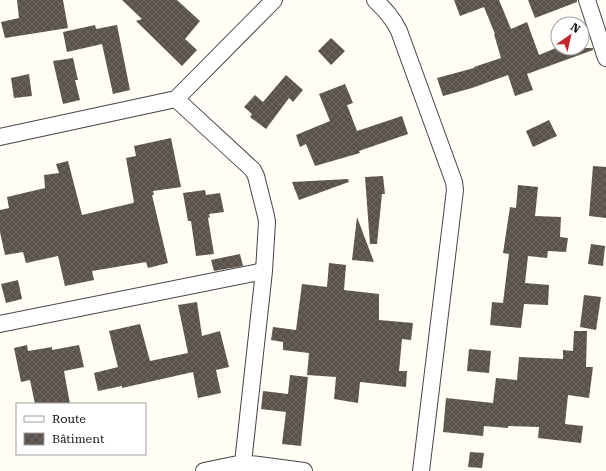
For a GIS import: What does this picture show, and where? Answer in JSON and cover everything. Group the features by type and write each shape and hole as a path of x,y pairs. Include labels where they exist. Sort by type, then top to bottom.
{"street":[{"path":"0,137 176,99 274,0"},
{"path":"375,0 387,12 399,30 454,182 455,190 421,471"},
{"path":"587,0 606,58"},
{"path":"176,99 252,170 256,176 266,216 264,271 243,463"},
{"path":"0,324 264,271"},
{"path":"204,471 243,463 304,471"}],"building":[{"path":"17,0 63,0 68,28 5,38 1,22 19,18"},
{"path":"122,0 177,0 200,21 185,39 197,50 182,66 136,21 142,19"},
{"path":"454,0 499,0 511,29 527,22 539,55 550,50 550,56 576,56 527,74 533,90 515,96 508,75 472,88 443,96 437,78 474,68 501,58 495,34 484,7 460,16"},
{"path":"528,0 577,0 577,2 535,18"},
{"path":"95,25 96,29 117,25 130,90 113,94 102,44 67,52 63,32"},
{"path":"331,38 345,51 331,65 318,51"},
{"path":"73,58 78,80 75,80 80,100 63,104 53,61"},
{"path":"29,74 32,96 14,98 11,78"},
{"path":"286,75 303,90 293,102 289,98 266,129 250,117 252,114 244,107 255,95 263,102"},
{"path":"345,84 353,103 347,105 357,131 402,116 408,134 359,151 360,153 315,166 306,144 300,147 296,135 330,121 319,94"},
{"path":"549,120 557,136 533,147 526,131"},
{"path":"171,138 181,187 153,191 154,195 152,195 168,263 148,268 146,262 92,271 94,280 65,286 58,256 26,263 23,252 5,255 0,232 0,210 9,208 7,197 45,188 44,175 59,173 56,164 68,161 82,215 133,203 126,158 136,156 134,146"},
{"path":"593,166 606,167 606,218 589,216"},
{"path":"383,176 385,194 382,194 377,244 370,244 365,177"},
{"path":"348,179 349,182 299,200 292,182"},
{"path":"518,185 538,187 535,216 561,217 560,237 568,238 566,252 548,251 547,258 528,256 525,283 549,285 548,305 524,304 521,328 490,325 492,302 503,303 509,254 503,253 510,207 516,208"},
{"path":"205,190 206,195 220,193 224,212 209,214 210,217 208,218 214,254 196,256 191,221 188,221 183,193"},
{"path":"357,217 374,262 352,260"},
{"path":"591,244 605,246 603,266 588,264"},
{"path":"240,254 243,266 214,271 211,260"},
{"path":"329,263 346,265 344,290 379,294 379,320 413,323 411,340 402,339 399,371 407,371 406,387 360,382 358,403 334,399 336,377 307,375 309,353 283,350 283,342 271,340 273,327 296,330 302,284 327,287"},
{"path":"18,280 22,299 6,303 1,284"},
{"path":"584,295 601,297 596,330 580,327"},
{"path":"197,302 202,336 220,331 229,367 216,370 221,393 198,398 193,372 122,388 122,386 98,391 94,373 118,367 109,331 140,324 150,361 188,353 178,305"},
{"path":"574,331 587,331 586,367 593,367 589,398 568,395 565,424 583,426 581,443 538,438 539,427 508,426 508,428 484,426 483,436 443,432 446,398 493,403 496,378 517,380 519,357 563,359 563,350 573,351"},
{"path":"27,345 28,351 52,347 52,350 79,345 84,367 64,371 70,403 35,403 30,380 21,382 14,348"},
{"path":"469,349 491,351 489,373 467,371"},
{"path":"290,375 308,377 301,446 282,444 286,412 261,409 263,391 288,394"},
{"path":"470,452 484,453 482,468 468,467"}]}
